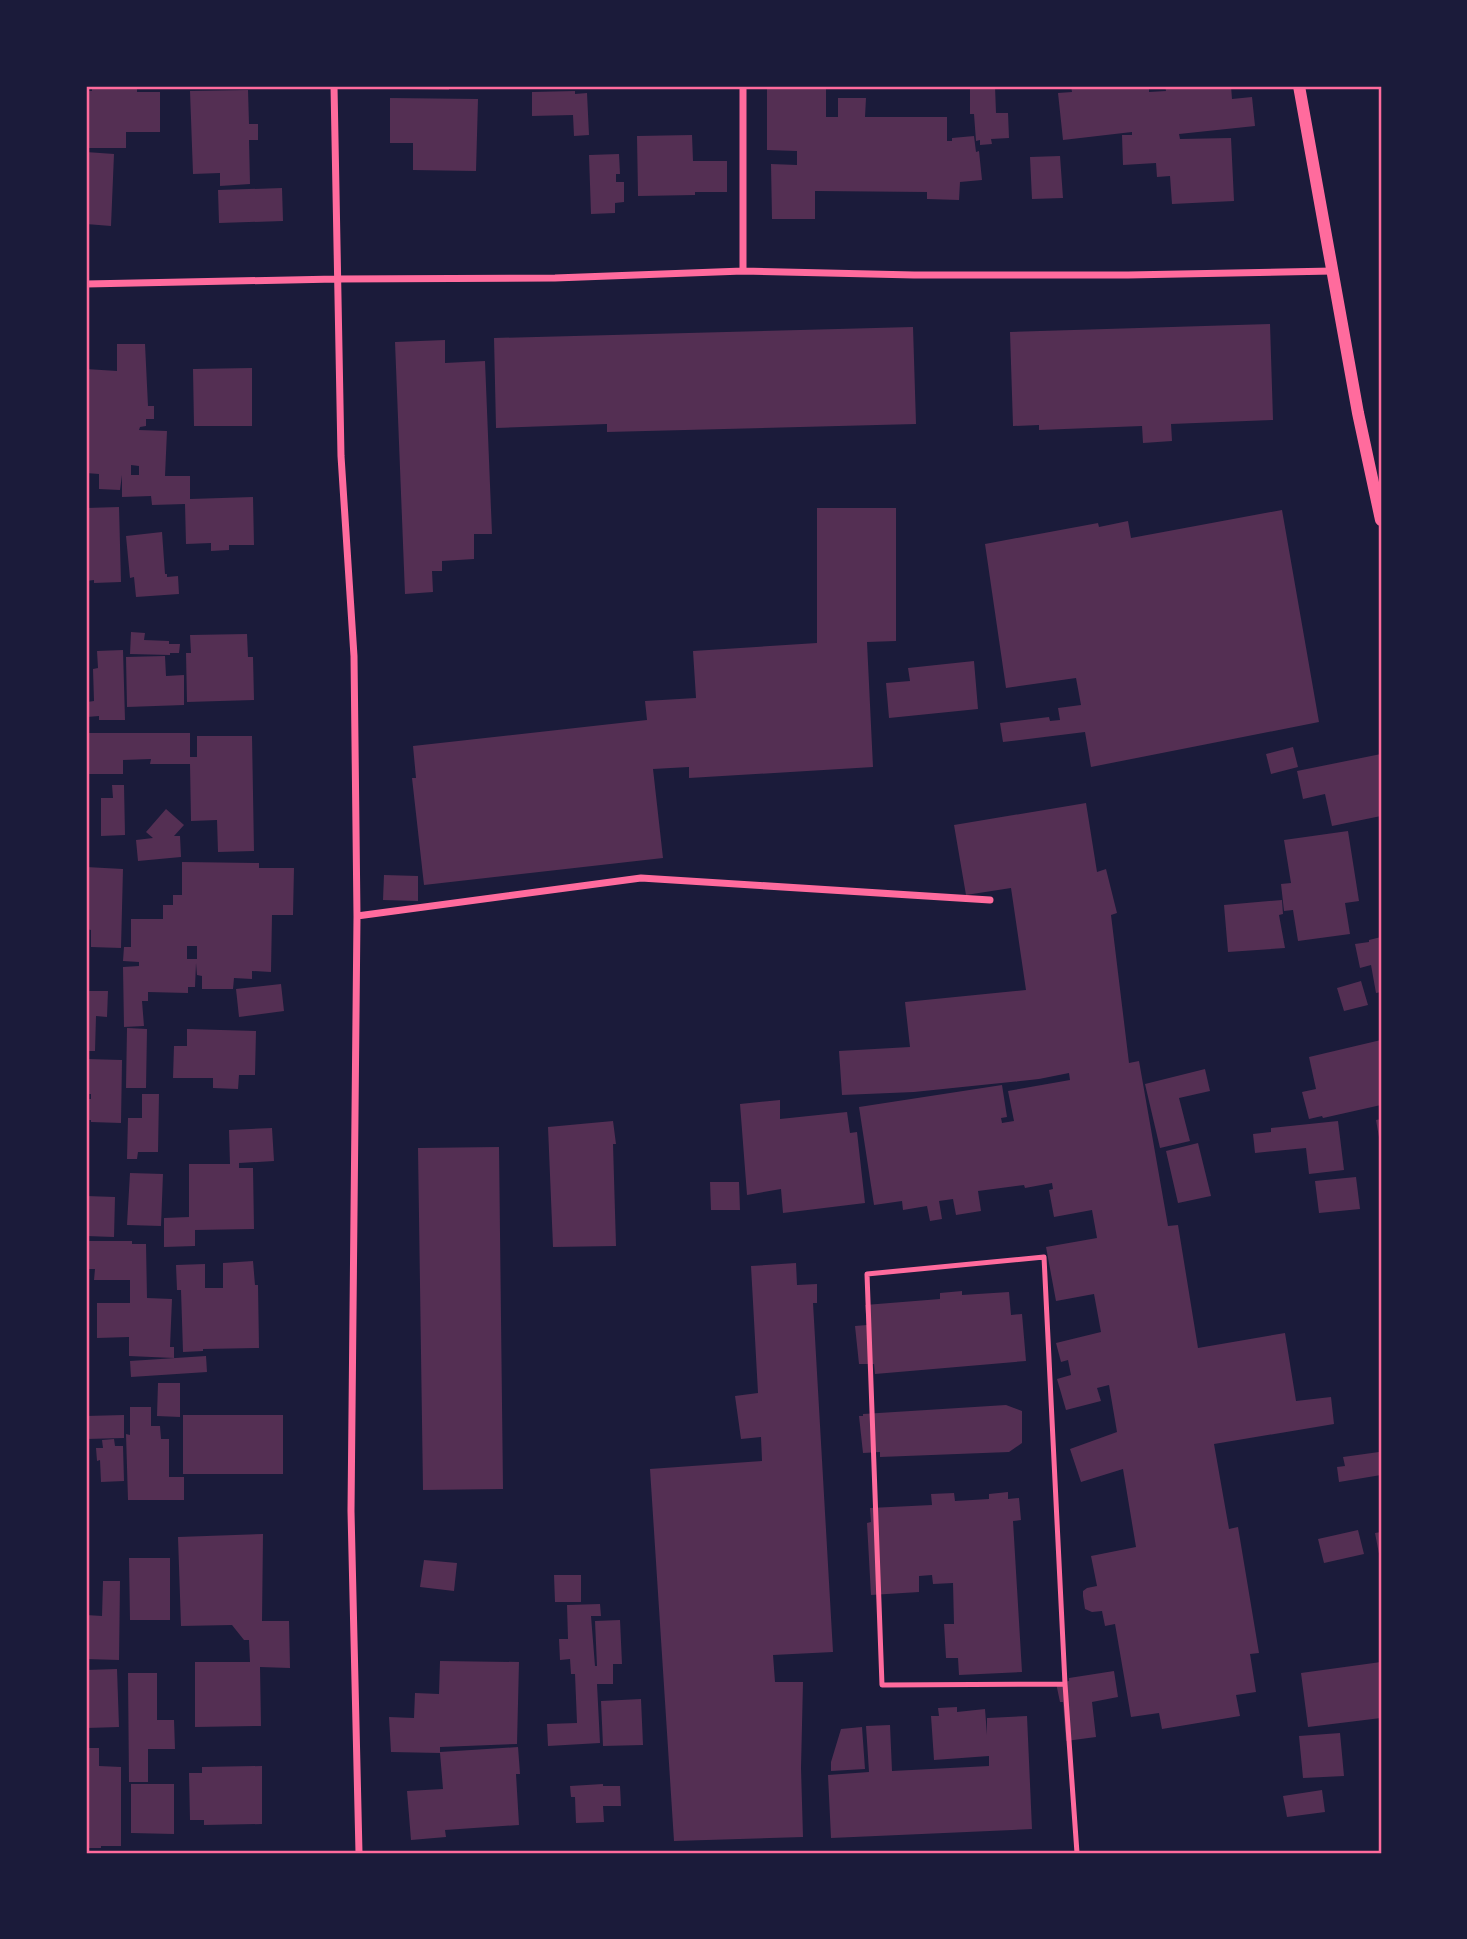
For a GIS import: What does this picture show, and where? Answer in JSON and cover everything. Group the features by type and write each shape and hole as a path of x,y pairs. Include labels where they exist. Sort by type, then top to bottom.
{"street":[{"path":"334,86 341,456 354,656 357,916 351,1511 359,1853"},
{"path":"743,86 743,271"},
{"path":"1299,86 1358,413 1381,520"},
{"path":"86,285 336,279 555,278 743,271 914,275 1333,271"},
{"path":"357,916 641,878 990,900"}],"lane":[{"path":"1065,1684 882,1685 867,1274 1044,1257 1065,1684 1077,1853"}],"building":[{"path":"92,86 137,86 137,92 160,92 160,132 126,132 126,148 86,148 86,91 92,91"},
{"path":"407,86 449,86 449,90 407,89"},
{"path":"767,86 826,86 826,117 838,117 838,98 866,98 865,117 947,117 947,141 974,136 976,152 979,151 982,180 960,182 959,200 927,199 927,192 815,191 815,219 772,219 771,164 797,165 797,151 767,150"},
{"path":"970,86 995,86 996,113 1008,113 1009,138 991,139 992,144 980,145 980,140 976,141 974,114 970,114"},
{"path":"1071,86 1149,86 1149,92 1166,91 1165,86 1231,86 1232,99 1252,97 1255,126 1179,134 1180,139 1231,138 1234,201 1172,204 1170,176 1157,177 1156,163 1123,165 1122,135 1132,135 1132,132 1063,140 1058,93 1072,92"},
{"path":"248,90 249,124 258,124 258,140 249,140 250,184 220,186 220,173 193,174 190,91"},
{"path":"575,91 575,94 587,93 589,135 574,136 573,115 532,116 532,92"},
{"path":"390,98 478,99 476,171 413,170 413,143 390,143"},
{"path":"692,135 693,161 727,161 727,192 638,196 637,136"},
{"path":"86,152 114,154 111,226 86,224"},
{"path":"619,154 620,174 616,174 616,182 624,182 624,202 615,203 615,213 591,214 589,155"},
{"path":"1060,156 1063,198 1032,199 1030,157"},
{"path":"282,188 283,221 219,223 218,190"},
{"path":"1270,324 1273,420 1171,424 1172,441 1143,443 1142,426 1039,430 1039,425 1013,426 1010,332"},
{"path":"913,327 916,424 607,432 607,424 496,428 494,338"},
{"path":"445,340 445,363 485,361 492,534 474,534 474,559 442,561 442,571 432,571 433,592 405,594 395,342"},
{"path":"117,344 145,344 148,406 154,406 154,419 146,419 146,426 140,427 139,430 167,431 165,476 190,476 190,499 253,497 254,545 229,545 229,550 211,551 211,543 186,544 185,504 152,505 151,496 122,497 122,475 120,490 99,489 99,474 86,473 86,369 117,371","holes":["131,465 139,466 139,475 131,475"]},
{"path":"252,368 252,426 194,426 193,369"},
{"path":"119,507 121,582 86,581 86,508"},
{"path":"817,508 896,508 896,641 867,642 873,767 689,778 689,767 653,769 663,858 424,885 412,778 416,778 413,746 647,720 645,701 696,698 693,651 817,643"},
{"path":"1282,510 1319,722 1091,767 1085,732 1003,742 1000,723 1049,717 1050,721 1060,720 1058,708 1081,705 1076,678 1006,688 985,544 1098,523 1099,527 1128,521 1131,538"},
{"path":"162,532 165,574 167,577 178,576 179,594 136,597 134,577 130,578 126,536"},
{"path":"131,632 145,633 144,640 180,644 179,653 130,654"},
{"path":"247,634 248,657 253,657 254,700 187,702 186,653 191,653 190,635"},
{"path":"123,650 125,720 87,717 87,702 94,701 93,669 98,668 97,651"},
{"path":"165,656 166,676 184,675 184,705 127,707 126,657"},
{"path":"974,661 978,709 889,718 886,683 910,681 908,668"},
{"path":"86,733 190,733 190,757 197,757 197,736 252,736 254,851 218,852 217,820 191,821 190,764 150,764 151,759 123,760 123,774 86,774"},
{"path":"1293,747 1298,767 1271,774 1266,754"},
{"path":"1381,754 1381,816 1332,826 1325,794 1303,799 1297,771"},
{"path":"112,785 124,785 125,835 101,836 101,798 113,798"},
{"path":"1086,803 1097,872 1106,869 1117,913 1111,915 1129,1063 1139,1061 1168,1226 1178,1225 1198,1348 1285,1333 1296,1401 1331,1397 1334,1424 1214,1444 1229,1529 1238,1527 1259,1653 1250,1654 1256,1692 1236,1695 1240,1716 1162,1729 1159,1713 1131,1717 1115,1624 1105,1626 1102,1611 1092,1612 1085,1609 1083,1596 1083,1591 1087,1588 1097,1586 1091,1556 1136,1547 1123,1469 1081,1482 1070,1449 1117,1432 1109,1385 1097,1388 1101,1401 1066,1410 1057,1379 1071,1375 1068,1360 1061,1362 1056,1343 1101,1332 1094,1294 1056,1301 1046,1247 1097,1238 1092,1210 1054,1217 1049,1190 1053,1189 1052,1183 978,1191 981,1211 956,1215 953,1199 939,1201 942,1219 930,1221 927,1206 903,1210 902,1201 874,1205 859,1107 1002,1085 1007,1117 1001,1118 1002,1123 1014,1121 1008,1091 1070,1080 1069,1073 1039,1079 914,1092 842,1095 839,1051 910,1047 905,1002 1026,990 1011,888 966,895 954,825"},
{"path":"166,809 184,825 174,836 180,836 181,857 138,861 136,840 153,838 146,832"},
{"path":"1348,831 1359,901 1345,903 1350,934 1298,941 1293,910 1284,911 1281,884 1291,883 1284,840"},
{"path":"182,862 259,863 259,868 294,868 293,915 272,915 271,972 252,971 252,979 234,978 233,989 202,989 202,976 197,975 196,963 195,987 188,987 188,993 148,992 148,1001 142,1001 144,1026 124,1027 123,967 139,966 139,962 123,961 124,947 131,947 131,919 163,919 163,905 173,905 173,895 182,895","holes":["187,946 197,946 197,959 187,959"]},
{"path":"86,867 123,869 121,948 91,947 91,930 86,929"},
{"path":"384,875 418,876 418,901 383,900"},
{"path":"1282,900 1283,914 1279,915 1285,948 1228,952 1224,905"},
{"path":"1381,937 1381,992 1376,993 1371,965 1360,968 1355,944"},
{"path":"1361,981 1368,1005 1344,1011 1337,988"},
{"path":"281,984 284,1011 239,1017 236,989"},
{"path":"86,991 108,991 107,1017 96,1016 95,1051 86,1051"},
{"path":"127,1028 147,1029 146,1088 126,1088"},
{"path":"187,1029 256,1031 255,1075 239,1075 238,1089 213,1088 213,1078 173,1078 174,1046 187,1046"},
{"path":"1381,1040 1381,1105 1309,1119 1302,1092 1316,1089 1309,1057"},
{"path":"86,1059 122,1060 121,1123 86,1120 86,1099 91,1099 91,1094 86,1094"},
{"path":"1205,1069 1210,1091 1179,1098 1190,1141 1160,1148 1145,1084"},
{"path":"142,1094 159,1094 158,1152 138,1152 137,1159 127,1159 128,1118 142,1118"},
{"path":"780,1100 780,1119 847,1112 850,1133 857,1132 865,1203 783,1213 781,1189 747,1195 740,1104"},
{"path":"1381,1119 1381,1143 1380,1143 1376,1120"},
{"path":"613,1121 616,1144 613,1144 616,1246 553,1247 548,1127"},
{"path":"1338,1121 1344,1170 1309,1174 1306,1148 1255,1153 1253,1134 1271,1132 1271,1128"},
{"path":"272,1128 274,1161 239,1163 239,1168 253,1168 254,1229 195,1230 195,1246 164,1247 164,1218 189,1217 189,1164 230,1164 229,1130"},
{"path":"1198,1143 1211,1196 1178,1203 1166,1151"},
{"path":"499,1147 503,1489 423,1490 418,1148"},
{"path":"130,1173 163,1174 161,1226 127,1225"},
{"path":"1356,1177 1360,1209 1319,1213 1315,1181"},
{"path":"710,1182 739,1182 740,1210 711,1210"},
{"path":"86,1196 115,1197 114,1237 86,1236"},
{"path":"86,1241 132,1241 132,1244 146,1244 147,1298 172,1299 170,1347 174,1347 174,1358 129,1356 129,1337 97,1338 97,1303 130,1303 130,1280 94,1280 95,1269 86,1269"},
{"path":"253,1261 255,1285 258,1285 259,1348 183,1352 181,1290 177,1290 176,1265 205,1264 205,1288 223,1288 223,1263"},
{"path":"796,1263 797,1285 817,1284 817,1303 813,1303 833,1652 773,1655 775,1682 803,1682 803,1837 674,1841 650,1469 762,1461 761,1437 741,1439 735,1396 758,1393 751,1266"},
{"path":"962,1291 962,1295 1009,1292 1011,1315 1022,1314 1026,1361 875,1374 874,1364 859,1364 855,1326 867,1325 865,1305 940,1299 940,1293"},
{"path":"206,1356 207,1372 131,1377 130,1361"},
{"path":"158,1383 180,1383 180,1417 157,1416"},
{"path":"1006,1405 1022,1411 1022,1443 1009,1452 880,1457 880,1452 863,1453 859,1416 863,1414"},
{"path":"130,1407 151,1407 151,1426 160,1426 161,1439 169,1439 169,1477 184,1477 184,1500 128,1500 126,1434 130,1435"},
{"path":"124,1415 124,1438 86,1439 86,1416"},
{"path":"183,1415 283,1415 283,1474 183,1474"},
{"path":"114,1439 115,1446 123,1446 124,1481 101,1482 100,1460 97,1461 96,1448 103,1448 102,1440"},
{"path":"1379,1452 1381,1475 1339,1482 1337,1467 1345,1466 1343,1457"},
{"path":"1008,1492 1008,1499 1019,1498 1021,1520 1013,1521 1022,1672 959,1675 958,1658 946,1658 944,1624 954,1624 953,1583 933,1584 932,1575 919,1576 919,1592 871,1595 867,1523 871,1522 870,1508 932,1505 931,1494 954,1493 955,1501 989,1499 989,1494"},
{"path":"1358,1530 1364,1554 1324,1563 1318,1539"},
{"path":"1381,1532 1381,1559 1380,1559 1375,1533"},
{"path":"263,1534 262,1621 289,1621 290,1668 260,1667 261,1726 195,1727 195,1662 250,1662 249,1640 244,1640 232,1625 181,1626 178,1537"},
{"path":"129,1558 170,1558 170,1620 130,1620"},
{"path":"424,1560 457,1563 454,1591 420,1587"},
{"path":"554,1575 581,1575 581,1602 555,1602"},
{"path":"103,1581 120,1581 119,1660 86,1659 86,1615 102,1616"},
{"path":"600,1604 601,1616 591,1616 595,1666 595,1621 620,1620 622,1664 613,1664 613,1684 597,1684 600,1743 548,1746 547,1724 577,1723 575,1674 571,1674 570,1659 560,1660 559,1639 568,1639 567,1605"},
{"path":"440,1661 519,1662 517,1744 440,1747 440,1752 518,1747 520,1774 516,1774 519,1825 445,1830 446,1837 411,1840 407,1791 443,1789 440,1753 391,1752 389,1717 414,1718 415,1693 439,1694"},
{"path":"1381,1662 1381,1718 1308,1727 1301,1673"},
{"path":"117,1669 119,1727 87,1728 86,1670"},
{"path":"1114,1671 1118,1697 1092,1702 1096,1737 1066,1741 1063,1702 1060,1702 1056,1683 1069,1681 1069,1678"},
{"path":"128,1673 157,1673 157,1720 174,1720 175,1749 148,1749 148,1782 129,1782"},
{"path":"641,1699 643,1745 603,1746 601,1701"},
{"path":"957,1707 957,1712 985,1709 987,1735 987,1718 1027,1716 1032,1829 831,1838 828,1775 869,1772 866,1726 890,1725 892,1771 989,1766 989,1756 934,1760 931,1716 939,1716 938,1708"},
{"path":"862,1727 865,1769 831,1771 841,1729"},
{"path":"1340,1733 1344,1776 1303,1778 1299,1736"},
{"path":"86,1748 99,1748 99,1766 121,1767 121,1846 86,1848"},
{"path":"262,1766 262,1824 204,1825 204,1820 190,1820 189,1773 202,1773 202,1767"},
{"path":"131,1784 174,1784 174,1834 131,1833"},
{"path":"570,1786 620,1786 621,1806 603,1806 604,1822 576,1823 575,1797 571,1797"},
{"path":"1322,1790 1325,1812 1287,1817 1283,1796"}]}
